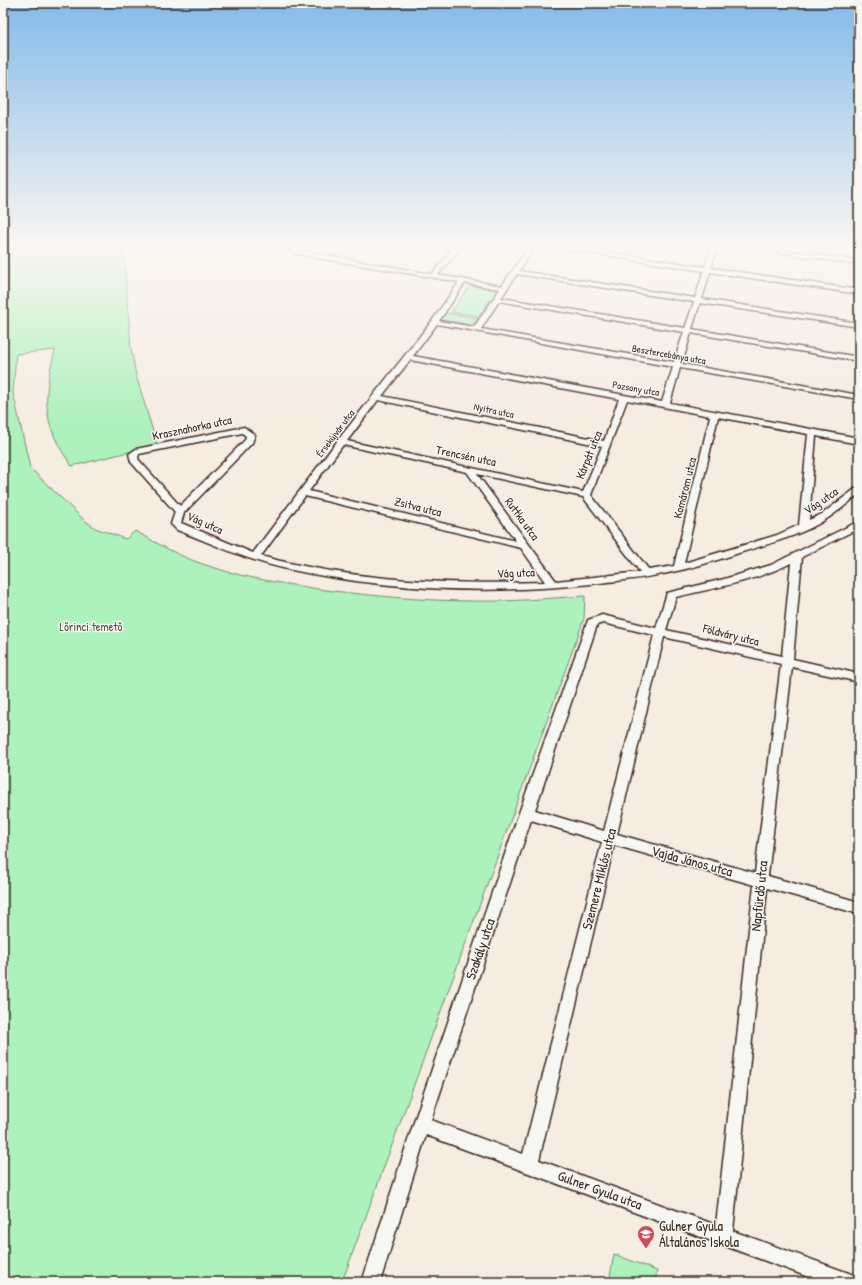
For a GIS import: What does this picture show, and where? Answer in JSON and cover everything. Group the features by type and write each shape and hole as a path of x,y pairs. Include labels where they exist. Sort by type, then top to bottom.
{"street":[{"name":"Érsekújvár utca","path":"255,557 447,305"},
{"path":"476,330 493,305"},
{"path":"533,305 859,359"},
{"path":"665,405 676,365 696,305"},
{"path":"730,305 859,325"},
{"name":"Besztercebánya utca","path":"435,322 859,397"},
{"name":"Pozsony utca","path":"408,357 859,441"},
{"name":"Nyitra utca","path":"377,397 607,444"},
{"name":"Kárpát utca","path":"624,397 586,495 647,574"},
{"name":"Komárom utca","path":"678,568 715,414"},
{"name":"Krasznahorka utca","path":"238,430 248,432 250,435 249,441 180,512 134,460 133,454 136,452 238,430"},
{"path":"804,527 812,433"},
{"name":"Trencsén utca","path":"341,442 586,495"},
{"name":"Ruttka utca","path":"469,469 553,584"},
{"name":"Vág utca","path":"180,512 176,524 180,528 255,557 287,566 392,582 486,587 553,584 647,574 678,568 780,537 804,527 825,516 859,489"},
{"name":"Zsitva utca","path":"304,493 525,546"},
{"path":"797,557 859,524"},
{"name":"Szemere Miklós utca","path":"529,1164 660,632 671,595 774,567 797,557"},
{"name":"Napfürdő utca","path":"724,1235 761,880 787,662 797,557"},
{"name":"Földváry utca","path":"597,620 602,619 859,678"},
{"name":"Szakály utca","path":"371,1282 421,1125 526,813 592,623 597,620"},
{"name":"Vajda János utca","path":"526,813 609,838 859,908"},
{"name":"Gulner Gyula utca","path":"421,1125 724,1235 847,1282"}],"green space":[{"name":"Lőrinci temető","path":"3,305 128,305 131,349 136,375 157,445 72,466 55,437 47,411 48,383 55,350 16,354 13,392 30,468 83,519 95,528 126,539 135,531 182,556 202,564 240,575 325,590 400,598 457,601 530,600 585,596 584,619 342,1282 3,1282"},
{"path":"456,305 487,305 479,316 451,312"},
{"path":"446,313 478,318 473,325 441,320"},
{"path":"614,1254 657,1271 655,1282 609,1282"}],"place":[{"name":"Gulner Gyula Általános Iskola","path":"646,1249"}]}
